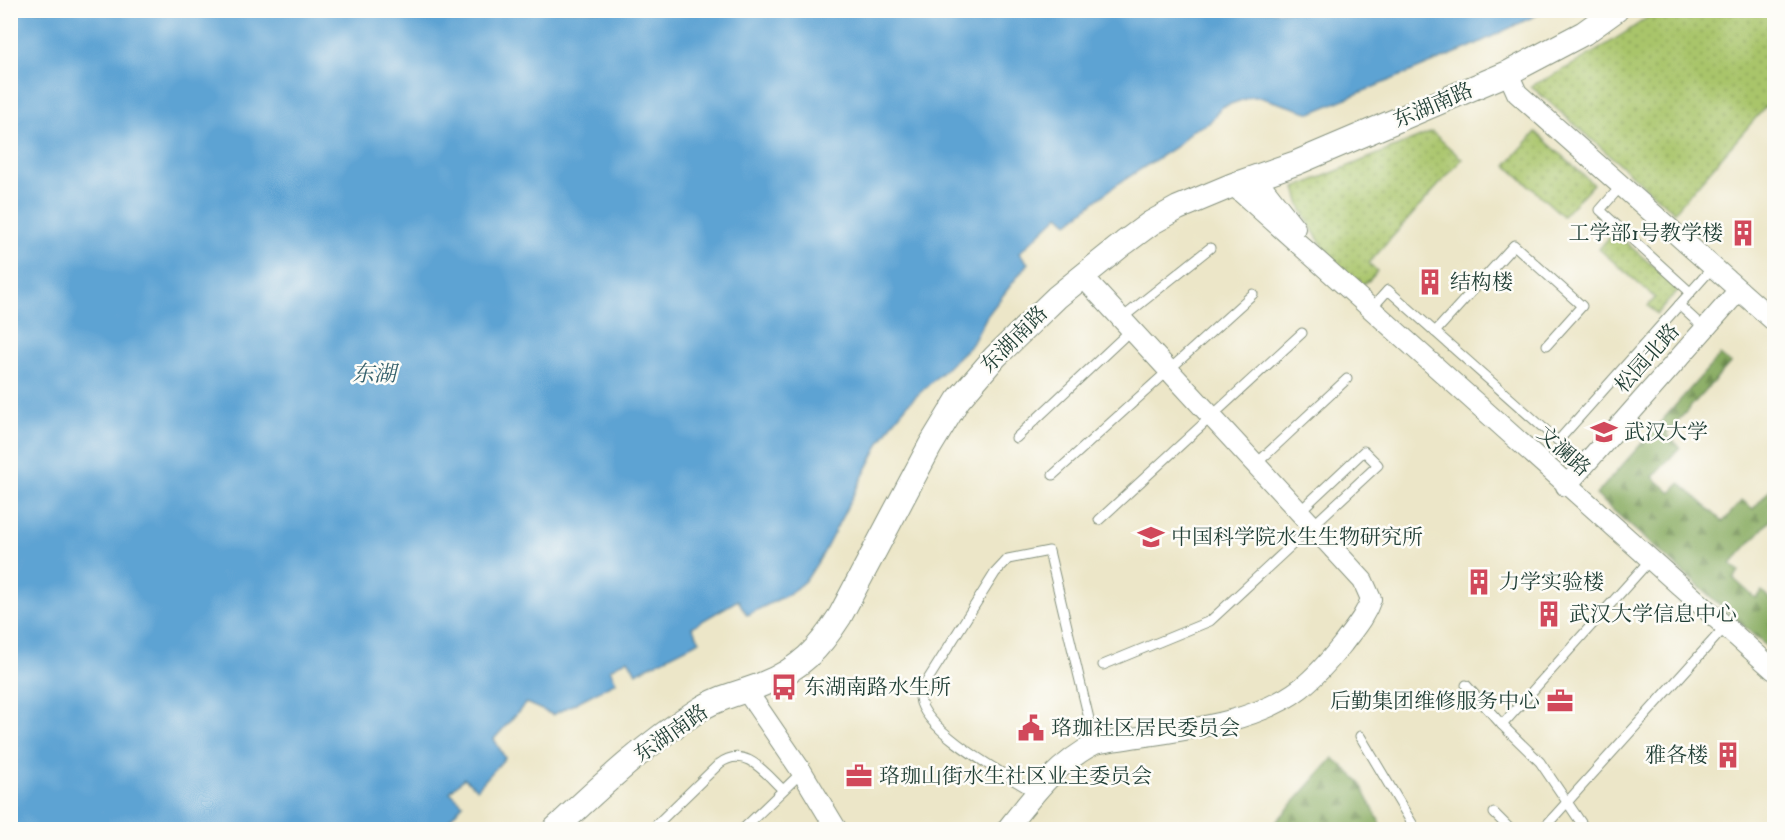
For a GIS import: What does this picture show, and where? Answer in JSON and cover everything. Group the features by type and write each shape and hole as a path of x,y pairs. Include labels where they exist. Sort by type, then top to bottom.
{"street":[{"name":"东湖南路","path":"554,830 655,739 702,707 769,682 810,656 824,641 840,616 910,481 951,410 995,357 1057,297 1150,223 1178,208 1296,163 1508,73 1584,33 1616,10"},
{"path":"1508,73 1517,93 1774,321"},
{"name":"文澜路","path":"1244,181 1324,266 1566,486 1774,670"},
{"path":"1006,830 1035,793 1060,768 1080,752 1095,744 1230,721 1282,700 1301,688 1333,656 1366,613 1371,599 1363,581 1082,276"},
{"name":"松园北路","path":"1566,486 1739,290"},
{"path":"746,690 802,772 837,830"}],"lane":[{"path":"1621,186 1600,210 1690,292"},
{"path":"1436,332 1514,245 1582,306 1547,345"},
{"path":"1016,438 1126,324 1210,248"},
{"path":"1371,309 1388,290 1558,441 1713,267"},
{"path":"1053,475 1253,294"},
{"path":"1679,305 1705,329"},
{"path":"1099,520 1302,333"},
{"path":"1255,465 1347,379"},
{"path":"1103,665 1210,621 1365,451 1378,465 1305,519"},
{"path":"1035,793 969,752 948,736 923,708 920,700 921,692 927,681 994,573 1008,559 1049,551 1095,744"},
{"path":"1502,724 1650,560"},
{"path":"1542,830 1725,627"},
{"path":"1466,685 1540,762 1586,830"},
{"path":"1360,736 1416,830"},
{"path":"651,830 719,764 732,757 744,757 754,762 783,790"},
{"path":"742,830 802,772"},
{"path":"1494,813 1511,830"}],"green space":[{"path":"1657,11 1774,11 1774,97 1674,212 1531,86 1596,51"},
{"path":"1432,132 1462,159 1369,263 1377,271 1372,278 1362,284 1352,281 1336,264 1311,228 1295,188"},
{"path":"1536,132 1593,184 1563,216 1506,165"},
{"path":"1614,232 1679,289 1657,314 1648,306 1655,298 1599,249"},
{"path":"1720,355 1730,363 1666,434 1680,447 1653,477 1671,493 1680,483 1723,522 1742,500 1753,509 1774,485 1774,516 1731,564 1739,572 1734,579 1755,598 1762,591 1771,600 1774,597 1774,653 1596,495"},
{"path":"1333,758 1359,781 1383,829 1270,829"}],"water":[{"name":"东湖","path":"10,11 1545,11 1468,48 1311,113 1259,97 1251,97 1222,107 1209,123 1191,131 1177,146 1116,185 1068,223 1059,215 1019,253 1028,263 987,316 972,344 908,404 894,421 881,441 823,554 807,579 789,594 747,615 738,600 692,627 700,641 636,673 628,659 610,669 616,682 553,715 526,703 494,739 505,758 477,789 464,778 450,792 463,804 440,830 11,829"}],"place":[{"name":"工学部1号教学楼","path":"1743,233"},
{"name":"结构楼","path":"1430,282"},
{"name":"武汉大学","path":"1604,432"},
{"name":"中国科学院水生生物研究所","path":"1151,537"},
{"name":"力学实验楼","path":"1479,582"},
{"name":"武汉大学信息中心","path":"1549,614"},
{"name":"东湖南路水生所","path":"784,687"},
{"name":"后勤集团维修服务中心","path":"1560,701"},
{"name":"珞珈社区居民委员会","path":"1031,728"},
{"name":"雅各楼","path":"1728,755"},
{"name":"珞珈山街水生社区业主委员会","path":"859,776"}]}
